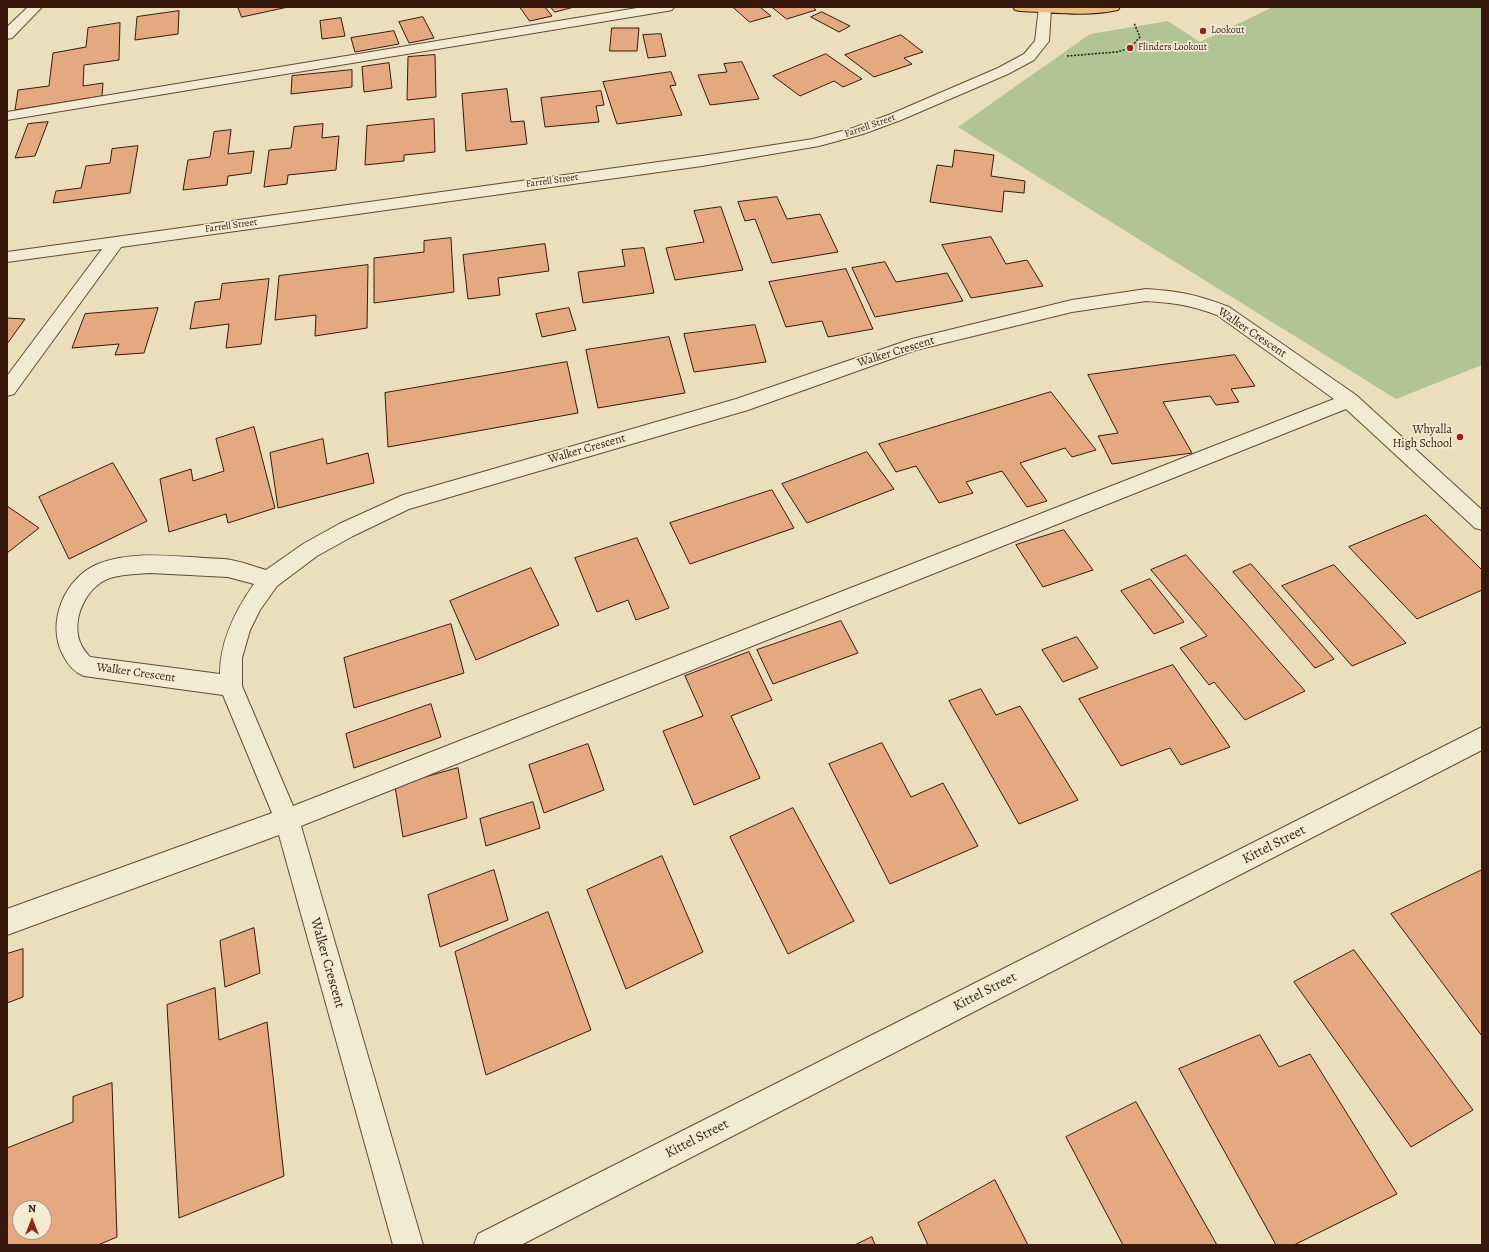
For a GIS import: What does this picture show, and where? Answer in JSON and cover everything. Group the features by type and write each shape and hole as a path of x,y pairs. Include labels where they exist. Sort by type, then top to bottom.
{"main road":[{"path":"1020,7 1087,10 1113,7"}],"street":[{"path":"7,35 35,7"},
{"path":"7,116 667,7"},
{"name":"Farrell Street","path":"7,257 702,161 814,143 858,131 896,117 1003,71 1029,57 1042,41 1044,9"},
{"path":"7,389 116,242"},
{"name":"Walker Crescent","path":"408,1245 287,820 231,686 231,658 239,630 252,604 269,580 310,550 346,530 403,503 741,405 912,346 1072,306 1146,294 1177,297 1199,302 1223,311 1349,400 1482,522"},
{"path":"7,922 287,820 1349,400"},
{"name":"Walker Crescent","path":"231,686 84,666 73,654 68,644 67,627 69,613 74,598 84,583 97,574 112,569 140,565 163,564 233,569 269,580"},
{"name":"Kittel Street","path":"489,1245 1482,738"}],"path":[{"path":"1029,57 1101,54 1117,52 1130,48 1140,37 1137,28 1130,18"}],"green space":[{"path":"1273,7 1482,7 1482,365 1396,399 958,127 1090,34 1168,21 1200,42"}],"building":[{"path":"238,7 288,7 242,17"},
{"path":"520,7 545,7 552,16 530,21"},
{"path":"551,7 574,7 555,12"},
{"path":"733,7 760,7 771,16 750,22"},
{"path":"772,7 813,7 816,10 787,19"},
{"path":"179,11 178,34 135,40 137,17"},
{"path":"822,12 850,26 839,32 811,17"},
{"path":"423,17 434,38 409,43 399,22"},
{"path":"341,18 345,36 322,39 320,21"},
{"path":"120,23 119,60 84,65 83,86 103,83 102,96 15,110 18,90 49,86 53,53 86,47 88,28"},
{"path":"612,28 639,28 637,51 610,51"},
{"path":"394,31 399,44 355,52 351,38"},
{"path":"661,34 666,56 648,58 643,35"},
{"path":"901,35 923,52 904,58 912,64 874,77 845,55"},
{"path":"826,54 862,79 843,87 834,81 800,96 773,76"},
{"path":"435,55 436,97 407,100 408,57"},
{"path":"742,62 759,99 710,105 698,75 727,72 724,64"},
{"path":"389,63 392,88 364,92 362,67"},
{"path":"352,70 352,87 291,94 292,76"},
{"path":"671,72 676,85 670,86 682,115 617,124 603,82"},
{"path":"507,89 511,122 524,121 527,144 466,151 462,94"},
{"path":"601,91 604,105 596,106 599,122 545,127 541,98"},
{"path":"434,119 435,152 404,155 404,161 365,165 367,126"},
{"path":"48,122 35,156 15,158 28,124"},
{"path":"323,124 322,138 339,136 336,170 288,175 287,184 264,187 269,150 291,148 294,127"},
{"path":"231,130 228,154 254,151 251,173 228,176 227,185 183,190 188,160 210,157 214,132"},
{"path":"138,146 130,193 53,203 56,191 81,188 86,166 110,163 112,149"},
{"path":"955,150 994,155 991,176 1025,181 1024,193 1004,191 1002,212 930,202 937,165 952,167"},
{"path":"777,197 787,219 820,214 838,252 772,263 755,219 745,221 738,202"},
{"path":"721,207 743,270 675,280 666,248 704,242 694,211"},
{"path":"991,237 1006,264 1027,260 1043,286 971,298 942,245"},
{"path":"451,238 454,292 374,303 374,258 424,252 424,241"},
{"path":"545,244 549,271 498,278 500,295 468,299 463,255"},
{"path":"644,248 654,293 583,303 578,272 625,266 622,250"},
{"path":"885,262 896,282 947,273 963,301 875,317 852,268"},
{"path":"368,265 367,328 315,336 316,315 275,320 279,276"},
{"path":"846,269 873,329 828,337 822,321 786,327 769,282"},
{"path":"269,279 261,344 226,348 229,324 190,329 195,302 220,299 222,284"},
{"path":"158,308 144,353 115,355 119,344 72,348 85,314"},
{"path":"569,308 576,330 542,337 536,314"},
{"path":"7,318 25,319 7,344"},
{"path":"755,325 766,362 694,372 684,334"},
{"path":"669,337 685,393 598,408 586,350"},
{"path":"1235,355 1255,386 1231,389 1239,402 1216,405 1210,396 1163,402 1192,453 1112,464 1098,436 1118,433 1088,375"},
{"path":"567,362 578,413 388,447 385,393"},
{"path":"1051,392 1096,450 1072,457 1065,448 1020,463 1047,501 1027,507 1002,471 966,482 973,493 939,503 916,466 896,472 879,444"},
{"path":"254,427 275,508 228,523 226,514 169,532 160,479 191,469 193,481 224,471 216,439"},
{"path":"323,439 327,464 368,453 374,483 278,508 270,453"},
{"path":"867,452 894,489 807,523 782,484"},
{"path":"113,463 147,521 69,559 39,497"},
{"path":"772,490 794,528 690,564 670,523"},
{"path":"7,506 39,528 7,553"},
{"path":"1426,515 1482,570 1482,590 1417,619 1349,547"},
{"path":"1064,530 1093,570 1043,587 1016,545"},
{"path":"637,538 669,608 636,620 628,600 597,612 575,558"},
{"path":"1186,555 1305,691 1245,720 1214,682 1209,685 1180,648 1207,636 1151,570"},
{"path":"1251,564 1334,659 1315,668 1233,572"},
{"path":"1334,565 1406,643 1352,666 1282,586"},
{"path":"531,568 559,625 476,660 450,601"},
{"path":"1150,579 1184,622 1154,634 1121,591"},
{"path":"841,621 858,653 773,684 757,650"},
{"path":"451,624 464,673 354,708 344,658"},
{"path":"1077,637 1098,668 1063,682 1042,650"},
{"path":"749,652 772,700 731,716 760,778 694,805 663,731 703,716 685,676"},
{"path":"1173,665 1230,747 1181,765 1170,748 1121,766 1079,699"},
{"path":"981,689 996,715 1020,706 1078,800 1019,824 949,701"},
{"path":"431,704 441,737 354,768 346,734"},
{"path":"882,743 911,797 943,783 978,846 890,884 829,764"},
{"path":"588,744 604,790 544,813 529,765"},
{"path":"458,768 467,818 403,837 395,786"},
{"path":"533,802 540,828 486,846 480,819"},
{"path":"793,808 854,921 788,954 730,837"},
{"path":"662,856 703,952 626,989 587,890"},
{"path":"494,870 508,920 440,947 428,895"},
{"path":"1482,870 1482,1036 1391,914"},
{"path":"548,912 591,1030 486,1075 455,952"},
{"path":"254,928 260,973 225,987 220,941"},
{"path":"23,949 23,997 7,1003 7,954"},
{"path":"1354,950 1473,1110 1411,1147 1294,982"},
{"path":"215,988 219,1040 267,1022 284,1176 179,1218 167,1005"},
{"path":"1260,1035 1279,1067 1310,1054 1397,1194 1294,1245 1276,1245 1179,1069"},
{"path":"112,1083 117,1237 98,1245 7,1245 7,1148 73,1122 73,1097"},
{"path":"1136,1102 1217,1245 1123,1245 1066,1137"},
{"path":"995,1180 1028,1245 928,1245 918,1223"},
{"path":"872,1237 875,1245 855,1245"}],"place":[{"name":"Lookout","path":"1203,31"},
{"name":"Flinders Lookout","path":"1130,48"},
{"name":"Whyalla High School","path":"1460,437"}]}
